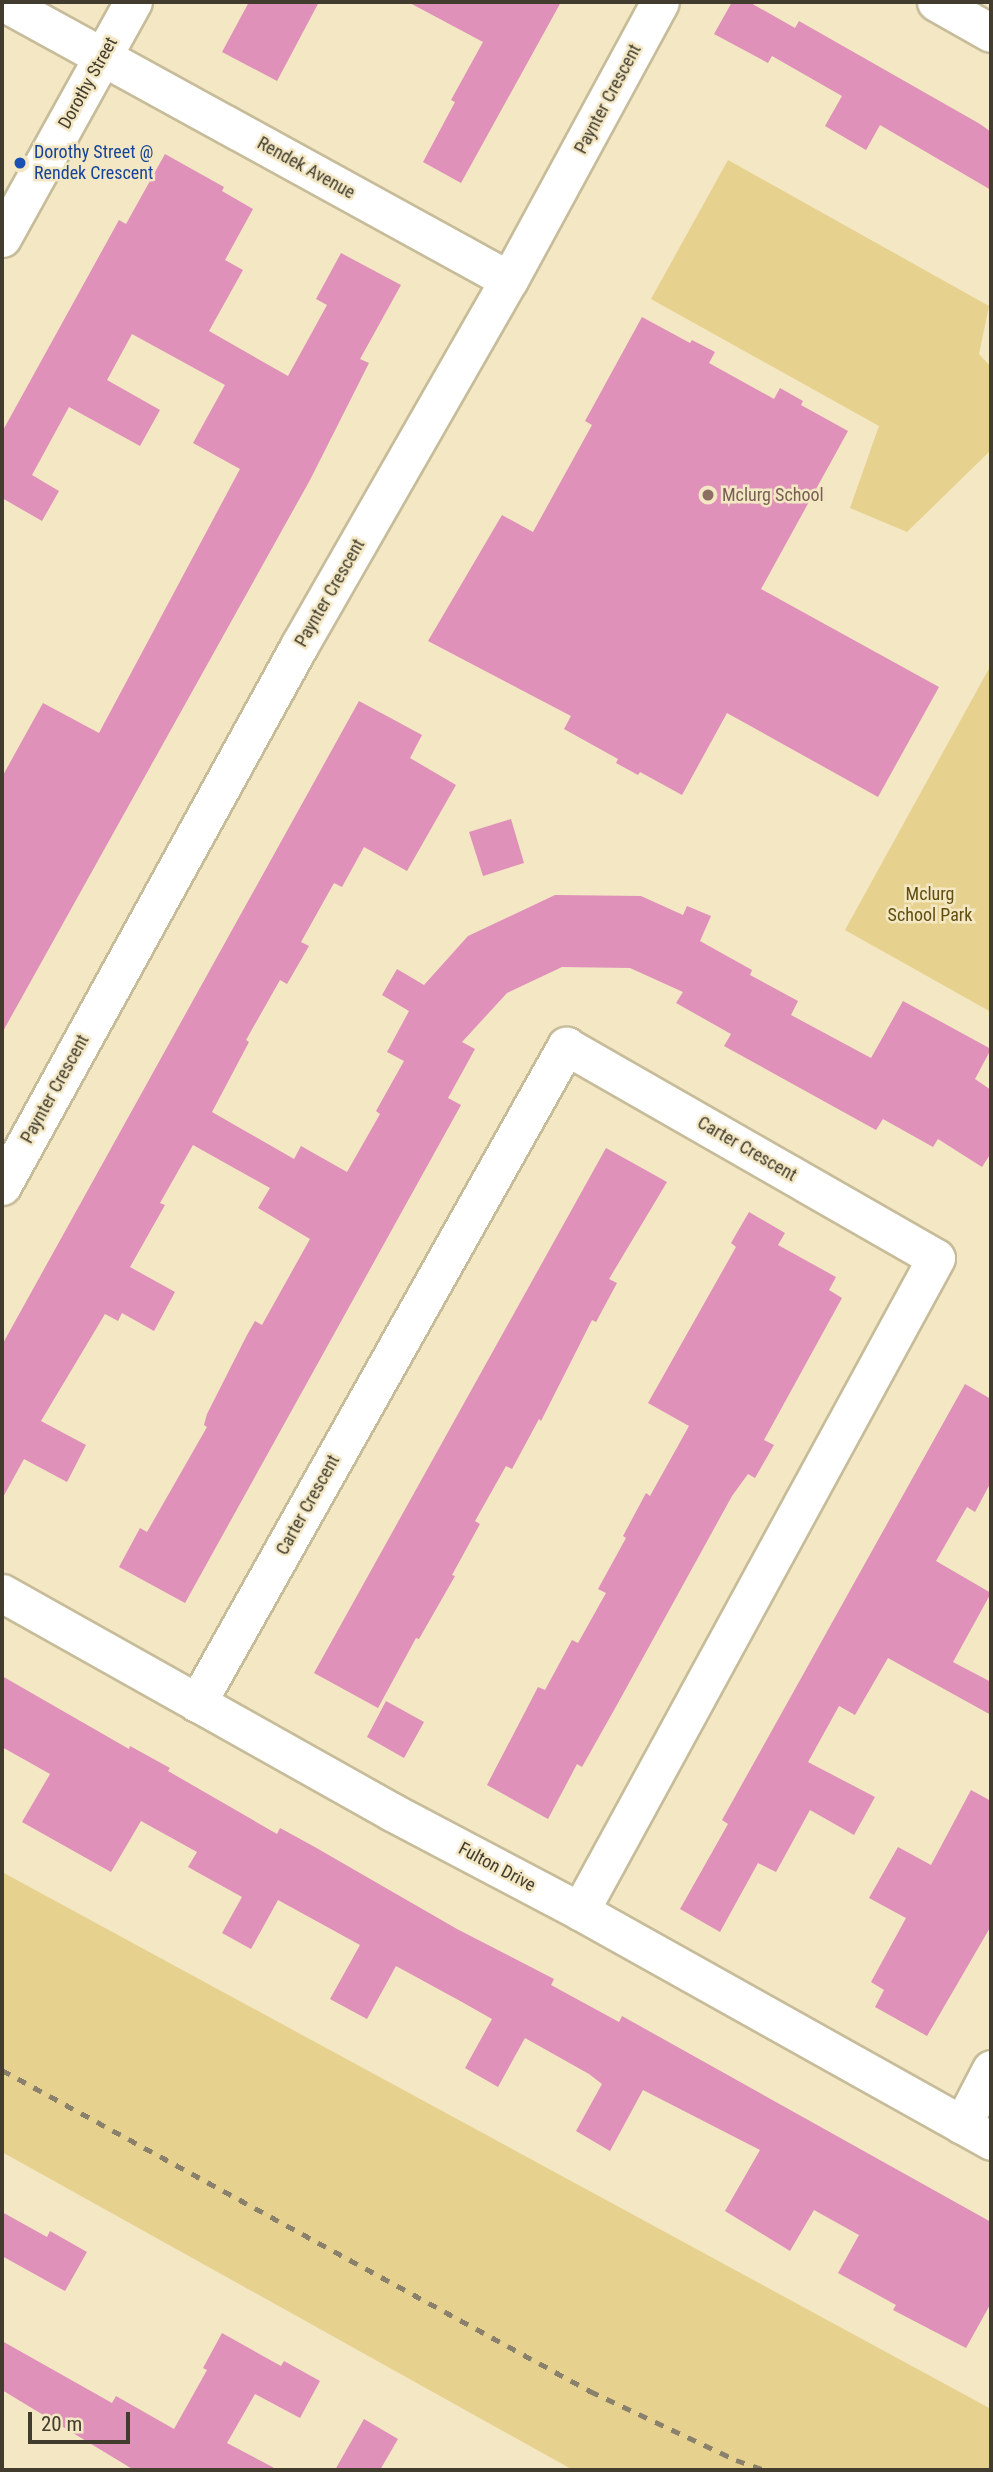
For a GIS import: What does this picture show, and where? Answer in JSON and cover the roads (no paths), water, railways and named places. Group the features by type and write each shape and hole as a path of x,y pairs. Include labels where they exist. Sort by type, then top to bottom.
{"street":[{"name":"Rendek Avenue","path":"3,2 509,280"},
{"name":"Dorothy Street","path":"2,238 133,2"},
{"name":"Paynter Crescent","path":"2,1186 299,646 509,280 660,2"},
{"path":"936,2 991,33"},
{"name":"Carter Crescent","path":"197,1703 566,1046 936,1258 580,1911"},
{"name":"Fulton Drive","path":"2,1593 392,1812 580,1911 976,2133"},
{"path":"976,2133 991,2069"}],"railway":[{"path":"2,2070 590,2391 736,2460 765,2470"}],"place":[{"name":"Dorothy Street @ Rendek Crescent","path":"20,163"},
{"name":"Mclurg School","path":"708,495"}],"park label":[{"name":"Mclurg School Park","path":"930,905"}]}
